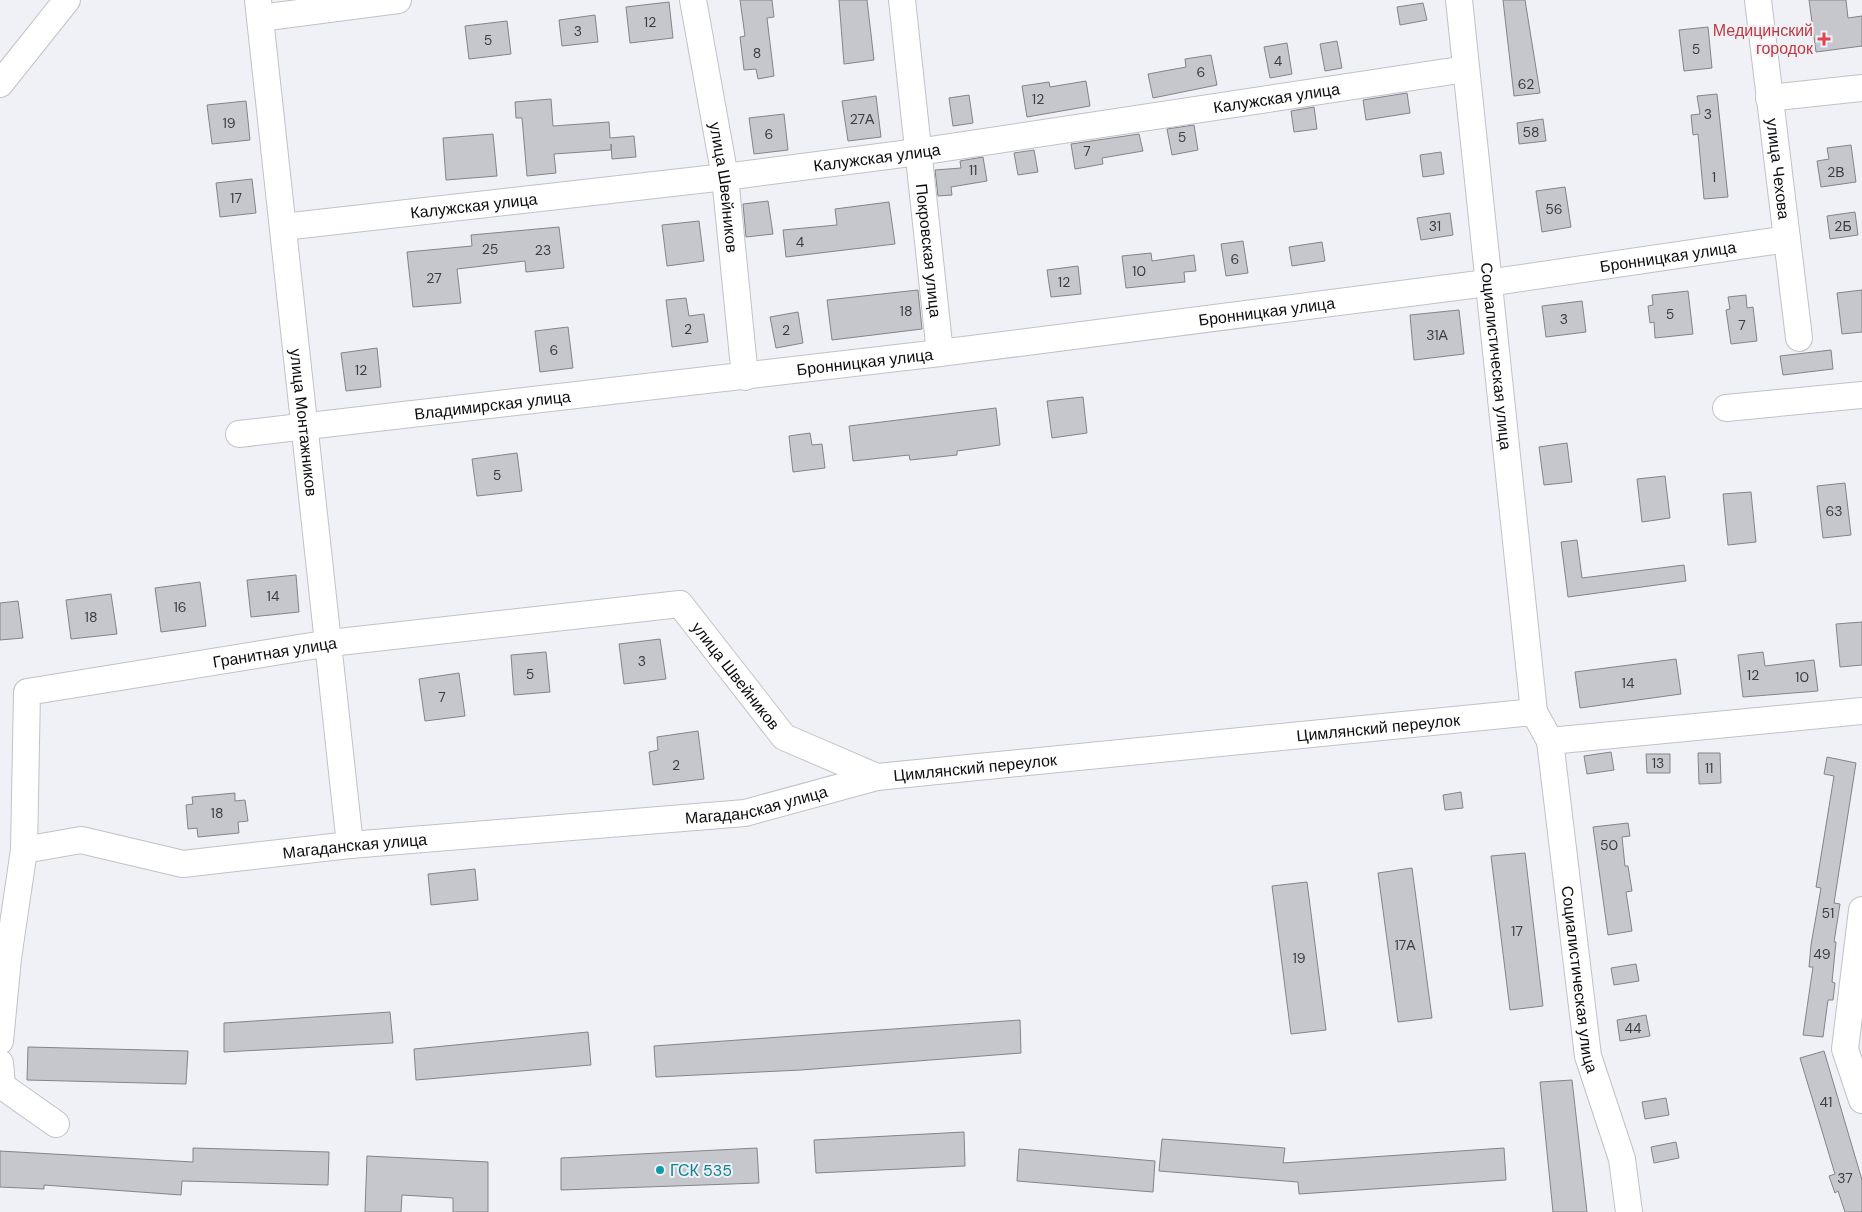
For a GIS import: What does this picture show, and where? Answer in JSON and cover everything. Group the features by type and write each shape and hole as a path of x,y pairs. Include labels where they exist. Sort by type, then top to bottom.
{"street":[{"path":"0,84 67,0"},
{"path":"259,9 398,0"},
{"name":"улица Швейников","path":"693,0 725,177 745,377"},
{"name":"Покровская улица","path":"902,0 940,353"},
{"name":"Социалистическая улица","path":"1459,0 1487,283 1534,712"},
{"name":"улица Чехова","path":"1758,0 1799,338"},
{"name":"улица Монтажников","path":"259,9 330,643 350,845"},
{"name":"Калужская улица","path":"284,227 725,177 918,152 1466,69"},
{"path":"1769,98 1862,88"},
{"name":"Бронницкая улица","path":"745,377 1487,283 1787,239"},
{"name":"Владимирская улица","path":"239,434 745,377"},
{"path":"1726,408 1862,395"},
{"name":"улица Швейников","path":"680,604 784,737 878,777"},
{"name":"Гранитная улица","path":"24,850 27,692 330,643 680,604"},
{"path":"1534,712 1550,741 1862,711"},
{"name":"Цимлянский переулок","path":"878,777 1534,712"},
{"name":"Социалистическая улица","path":"1550,741 1588,1056 1622,1159 1629,1212"},
{"name":"Магаданская улица","path":"24,850 81,840 128,853 183,864 350,845 745,813 878,777"},
{"path":"0,1041 8,958 24,850"},
{"path":"1862,910 1846,1049 1862,1100"},
{"path":"0,1064 2,1086 56,1124"}],"building":[{"path":"740,0 772,0 774,17 767,18 774,76 758,79 756,69 744,70 740,37 745,36"},
{"path":"839,0 867,0 874,60 844,64"},
{"path":"1503,0 1525,0 1540,93 1514,96"},
{"path":"1809,0 1846,0 1848,18 1862,16 1862,46 1816,52"},
{"path":"669,2 673,38 630,43 626,7"},
{"path":"1423,3 1427,20 1400,25 1397,7"},
{"path":"595,15 598,42 562,46 559,20"},
{"path":"507,21 511,54 469,59 465,26"},
{"path":"1708,27 1712,68 1684,71 1679,30"},
{"path":"1337,41 1342,68 1325,71 1320,44"},
{"path":"1287,43 1292,74 1270,78 1264,47"},
{"path":"1211,55 1217,85 1153,98 1148,74 1186,67 1185,59"},
{"path":"1086,81 1090,106 1027,117 1022,86 1049,82 1050,87"},
{"path":"1407,93 1410,113 1366,120 1363,100"},
{"path":"1717,94 1728,197 1704,199 1698,134 1693,135 1691,115 1700,114 1697,96"},
{"path":"969,95 973,123 953,126 949,98"},
{"path":"876,96 881,137 848,141 842,101"},
{"path":"551,99 553,126 609,122 610,138 634,136 636,157 612,159 611,144 611,150 554,154 556,173 527,176 522,118 516,118 515,102"},
{"path":"246,101 250,140 212,144 207,105"},
{"path":"1314,107 1317,129 1294,132 1291,111"},
{"path":"784,114 788,150 754,154 749,118"},
{"path":"1543,119 1546,141 1519,144 1517,123"},
{"path":"1194,125 1198,150 1172,155 1167,129"},
{"path":"493,134 497,176 446,180 443,138"},
{"path":"1139,134 1143,151 1102,158 1103,164 1075,169 1071,144"},
{"path":"1851,145 1856,182 1821,187 1817,161 1829,159 1827,148"},
{"path":"1034,150 1038,172 1018,175 1014,153"},
{"path":"1441,152 1444,174 1423,177 1420,155"},
{"path":"983,157 987,181 951,187 952,195 938,196 935,170 961,168 960,161"},
{"path":"252,179 256,213 220,217 216,183"},
{"path":"1565,187 1571,227 1542,232 1536,191"},
{"path":"768,201 773,234 746,237 743,204"},
{"path":"889,202 895,244 786,257 783,230 837,225 835,209"},
{"path":"1855,212 1858,235 1830,239 1827,216"},
{"path":"1450,213 1453,235 1421,240 1417,218"},
{"path":"699,221 704,261 667,266 662,225"},
{"path":"559,227 564,268 526,272 525,261 457,269 461,303 413,307 407,252 472,246 471,235"},
{"path":"1243,241 1248,273 1226,276 1221,244"},
{"path":"1322,242 1325,261 1292,266 1289,247"},
{"path":"1151,253 1152,261 1194,255 1196,271 1184,272 1185,282 1126,288 1122,256"},
{"path":"1078,266 1081,294 1051,297 1047,270"},
{"path":"918,290 922,329 832,340 827,300"},
{"path":"1862,290 1862,332 1842,334 1837,293"},
{"path":"1688,291 1693,334 1655,338 1654,322 1650,323 1648,306 1653,305 1652,295"},
{"path":"1746,295 1747,308 1753,307 1757,341 1731,344 1726,310 1730,309 1728,297"},
{"path":"686,298 689,316 704,314 708,342 672,347 666,300"},
{"path":"1582,301 1586,332 1546,337 1542,306"},
{"path":"1459,310 1464,354 1414,360 1410,315"},
{"path":"798,312 803,343 776,348 770,317"},
{"path":"568,327 573,368 540,372 535,331"},
{"path":"377,348 381,387 346,391 341,353"},
{"path":"1831,350 1833,369 1783,375 1780,356"},
{"path":"1083,397 1087,433 1052,438 1047,401"},
{"path":"996,408 1000,445 957,451 957,455 910,460 909,455 853,461 849,426"},
{"path":"810,433 812,445 822,444 825,468 793,472 789,436"},
{"path":"1567,443 1572,482 1544,485 1539,447"},
{"path":"517,453 522,491 477,496 472,459"},
{"path":"1665,476 1670,518 1642,522 1637,479"},
{"path":"1845,483 1851,535 1823,538 1817,486"},
{"path":"1751,492 1756,542 1728,545 1723,494"},
{"path":"1577,540 1582,578 1684,565 1686,581 1568,597 1561,542"},
{"path":"296,575 299,612 251,617 247,580"},
{"path":"200,582 206,626 161,632 155,588"},
{"path":"111,594 117,634 71,639 66,600"},
{"path":"18,601 23,638 0,640 0,603"},
{"path":"1862,622 1862,665 1840,667 1836,624"},
{"path":"660,639 666,679 624,684 619,644"},
{"path":"546,652 550,692 514,695 511,655"},
{"path":"1763,652 1765,666 1814,660 1818,691 1743,697 1738,655"},
{"path":"1676,659 1681,694 1580,708 1575,672"},
{"path":"459,673 465,716 425,721 419,679"},
{"path":"698,731 704,779 653,785 649,752 658,750 657,737"},
{"path":"1611,752 1614,770 1587,774 1584,756"},
{"path":"1698,753 1720,753 1721,783 1699,784"},
{"path":"1646,754 1670,754 1670,773 1647,773"},
{"path":"1827,757 1856,763 1834,903 1840,904 1834,942 1836,942 1832,982 1835,983 1833,1000 1828,1000 1823,1037 1803,1035 1813,967 1809,967 1811,945 1821,888 1816,887 1834,776 1824,774"},
{"path":"1461,792 1463,808 1445,810 1443,795"},
{"path":"235,793 235,801 245,800 248,821 238,822 239,833 198,837 197,828 188,829 186,805 193,804 192,797"},
{"path":"1628,823 1630,836 1622,837 1625,866 1628,866 1632,891 1626,892 1632,931 1608,935 1593,827"},
{"path":"1525,853 1543,1006 1510,1010 1491,856"},
{"path":"1412,868 1432,1018 1398,1022 1378,873"},
{"path":"475,869 478,900 431,905 428,874"},
{"path":"1307,882 1326,1030 1291,1034 1272,886"},
{"path":"1636,964 1639,981 1614,985 1611,968"},
{"path":"390,1012 393,1043 224,1052 224,1023"},
{"path":"1646,1015 1650,1036 1620,1041 1617,1020"},
{"path":"1020,1020 1021,1053 801,1070 656,1077 654,1046"},
{"path":"588,1032 591,1065 416,1080 414,1049"},
{"path":"28,1047 188,1051 186,1084 27,1080"},
{"path":"1824,1051 1862,1180 1862,1212 1845,1212 1838,1191 1835,1193 1829,1176 1835,1174 1800,1058"},
{"path":"1572,1080 1587,1212 1553,1212 1540,1082"},
{"path":"1666,1098 1669,1115 1645,1119 1642,1102"},
{"path":"964,1132 965,1166 816,1173 814,1140"},
{"path":"1162,1139 1285,1148 1283,1163 1504,1148 1506,1180 1299,1194 1298,1182 1159,1171"},
{"path":"1676,1142 1679,1158 1654,1163 1651,1147"},
{"path":"193,1148 329,1152 328,1185 182,1181 181,1195 44,1185 44,1189 0,1187 0,1151 193,1162"},
{"name":"ГСК 535","path":"757,1148 759,1183 561,1190 561,1158"},
{"path":"1019,1149 1155,1161 1153,1192 1017,1181"},
{"path":"367,1156 488,1162 488,1212 453,1212 453,1198 402,1195 401,1212 365,1212"}],"place":[{"name":"Медицинский городок","path":"1824,39"},
{"name":"ГСК 535","path":"660,1170"}]}
